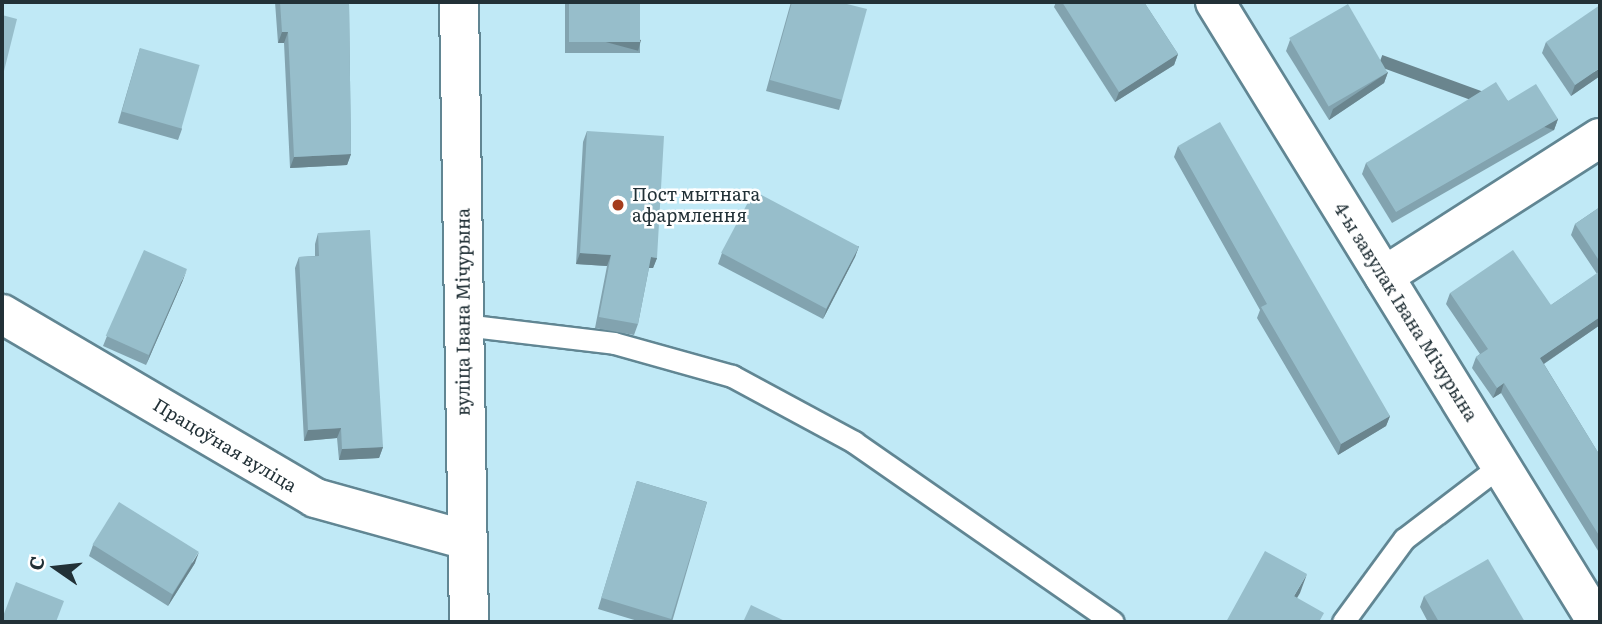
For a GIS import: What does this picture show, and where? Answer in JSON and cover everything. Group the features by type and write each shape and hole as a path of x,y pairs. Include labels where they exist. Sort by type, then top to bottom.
{"street":[{"name":"вуліца Івана Мічурына","path":"459,2 464,325 463,539 469,622"},
{"name":"4-ы завулак Івана Мічурына","path":"1215,2 1597,622"},
{"path":"1384,276 1600,138"},
{"name":"Працоўная вуліца","path":"2,314 314,498 463,539"}],"lane":[{"path":"464,325 614,343 732,376 854,442 1113,622"},
{"path":"1343,622 1404,538 1501,465"}],"building":[{"path":"280,2 349,2 351,154 294,157 288,32 282,32"},
{"path":"569,2 640,2 640,42 569,42"},
{"path":"792,2 839,2 867,9 842,100 770,80"},
{"path":"1062,2 1144,2 1178,54 1119,92"},
{"path":"1348,4 1388,72 1329,106 1289,38"},
{"path":"1600,5 1600,68 1575,85 1546,42"},
{"path":"2,15 17,19 2,79"},
{"path":"140,48 200,65 181,129 122,111"},
{"path":"1496,82 1508,101 1536,84 1558,119 1396,212 1366,163"},
{"path":"1220,122 1390,416 1341,444 1261,307 1267,304 1178,146"},
{"name":"Пост мытнага афармлення","path":"587,131 664,136 657,258 651,257 638,324 599,317 611,255 580,253"},
{"path":"754,191 859,247 826,309 721,253"},
{"path":"1600,207 1600,262 1575,224"},
{"path":"370,230 383,447 342,449 341,428 308,430 299,257 319,256 318,233"},
{"path":"144,250 187,269 149,355 106,336"},
{"path":"1513,250 1551,305 1600,271 1600,317 1540,358 1599,454 1600,452 1600,537 1504,383 1497,388 1476,357 1488,349 1450,293"},
{"path":"637,481 707,502 671,619 601,598"},
{"path":"119,502 199,552 172,594 93,544"},
{"path":"1265,551 1307,574 1294,596 1324,613 1319,622 1226,622"},
{"path":"1488,559 1525,622 1439,622 1424,596"},
{"path":"16,582 64,601 56,622 2,622"},
{"path":"751,605 787,622 743,622"}],"place":[{"name":"Пост мытнага афармлення","path":"618,205"}]}
